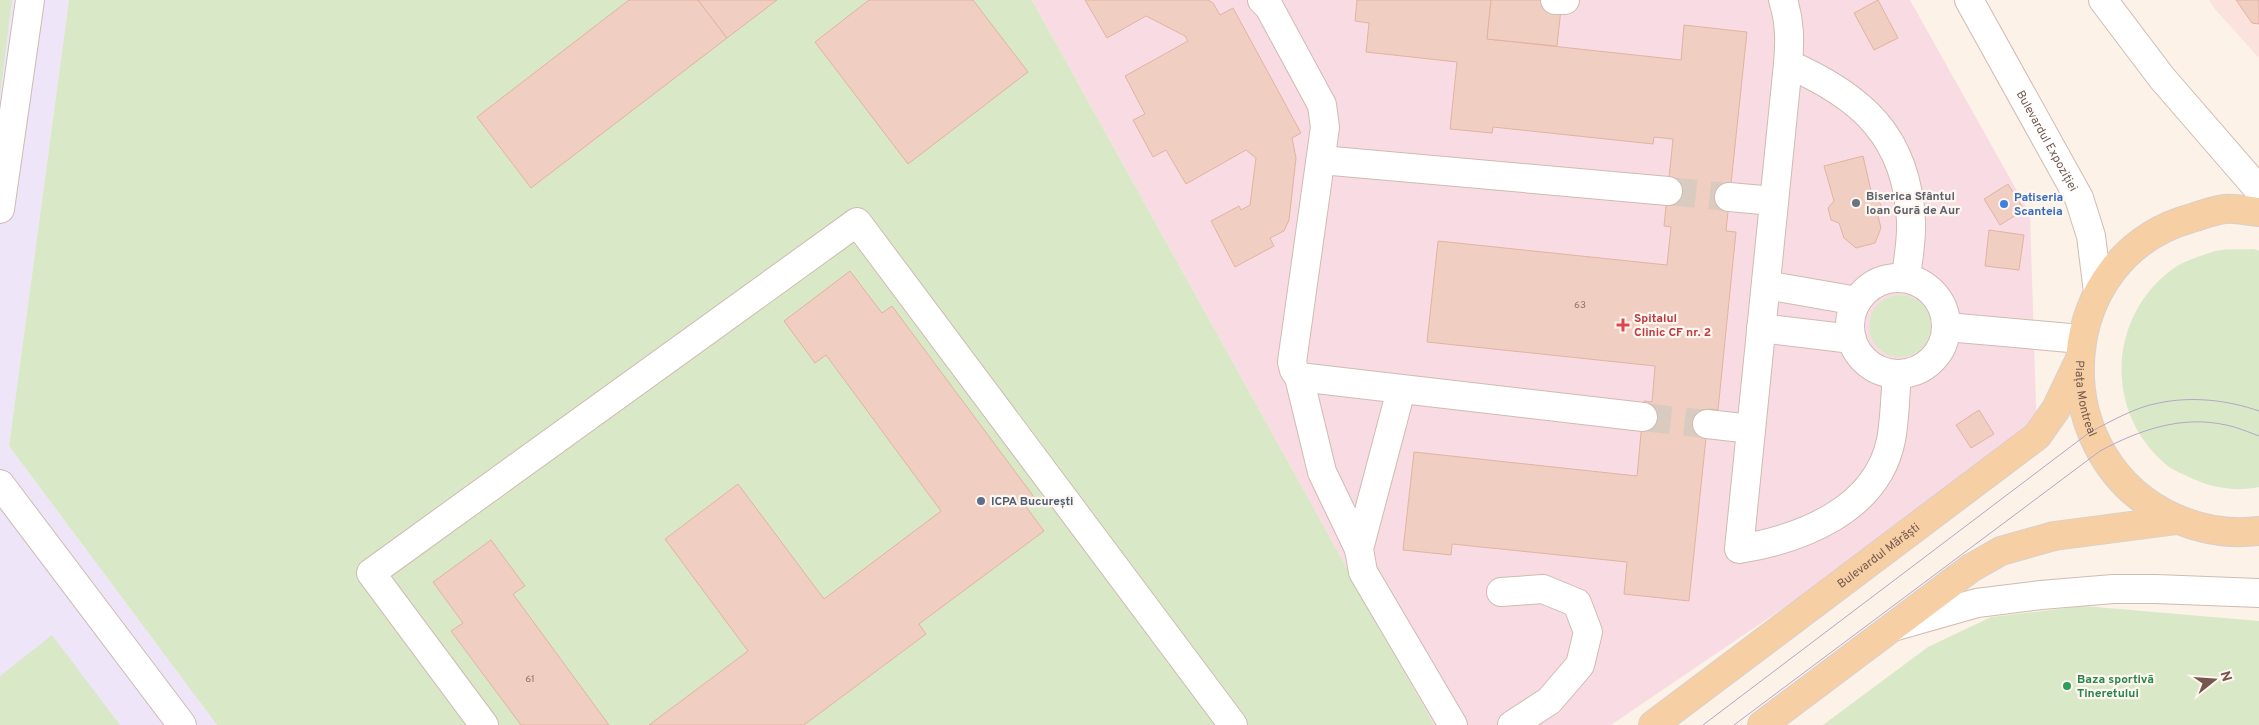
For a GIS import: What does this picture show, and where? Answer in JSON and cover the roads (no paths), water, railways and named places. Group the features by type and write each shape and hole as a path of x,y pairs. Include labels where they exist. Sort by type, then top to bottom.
{"main road":[{"name":"Piața Montreal","path":"2259,212 2224,209 2170,224 2146,238 2119,263 2098,292 2088,315 2080,351 2081,398 2090,432 2105,460 2125,484 2149,505 2178,520 2210,530 2244,533 2259,531"},
{"name":"Bulevardul Mărăști","path":"1654,725 2037,436 2056,409 2080,351"},
{"path":"1762,725 1971,568 2001,551 2054,536 2178,520"}],"street":[{"path":"0,209 30,0"},
{"path":"1555,0 1565,0"},
{"path":"1783,0 1791,37 1739,549 1770,544 1804,533 1836,515 1863,494 1879,472 1891,441 1897,374"},
{"name":"Bulevardul Expoziției","path":"1970,0 2079,198 2091,236 2098,292"},
{"path":"2103,0 2162,78 2259,190"},
{"path":"1269,2 1322,105 1326,127 1292,362 1294,370 1299,377 1322,472 1359,549 1363,572 1453,725"},
{"path":"1788,64 1820,78 1847,95 1869,113 1887,135 1900,160 1908,189 1911,223 1906,278"},
{"path":"1321,160 1668,191"},
{"path":"1729,197 1774,200"},
{"path":"484,725 372,573 857,222 1233,725"},
{"path":"1895,277 1906,278 1919,282 1931,290 1940,300 1945,313 1947,327 1944,342 1937,355 1926,366 1912,372 1897,374 1882,371 1869,364 1858,353 1852,339 1850,319 1857,301 1864,292 1883,280 1895,277"},
{"path":"1766,285 1857,301"},
{"path":"1947,327 2080,351"},
{"path":"1761,328 1852,339"},
{"path":"1299,377 1643,417"},
{"path":"1359,549 1401,390"},
{"path":"1707,424 1751,428"},
{"path":"0,484 173,722"},
{"path":"1896,626 1977,603 2042,595 2148,589 2259,593"},
{"path":"1501,592 1542,590 1577,602 1588,632 1580,665 1549,700 1512,725"}],"tunnel":[{"path":"1668,191 1729,197"},
{"path":"1643,417 1707,424"}],"tram line":[{"path":"1703,725 2090,432 2141,408 2171,401 2209,400 2235,404 2259,411"},
{"path":"1734,725 2100,451 2145,431 2177,423 2210,422 2234,427 2259,436"}],"place":[{"name":"Biserica Sfântul Ioan Gură de Aur","path":"1856,203"},
{"name":"Patiseria Scanteia","path":"2004,204"},
{"name":"Spitalul Clinic CF nr. 2","path":"1623,325"},
{"name":"ICPA București","path":"981,501"},
{"name":"Baza sportivă Tineretului","path":"2067,686"}]}
